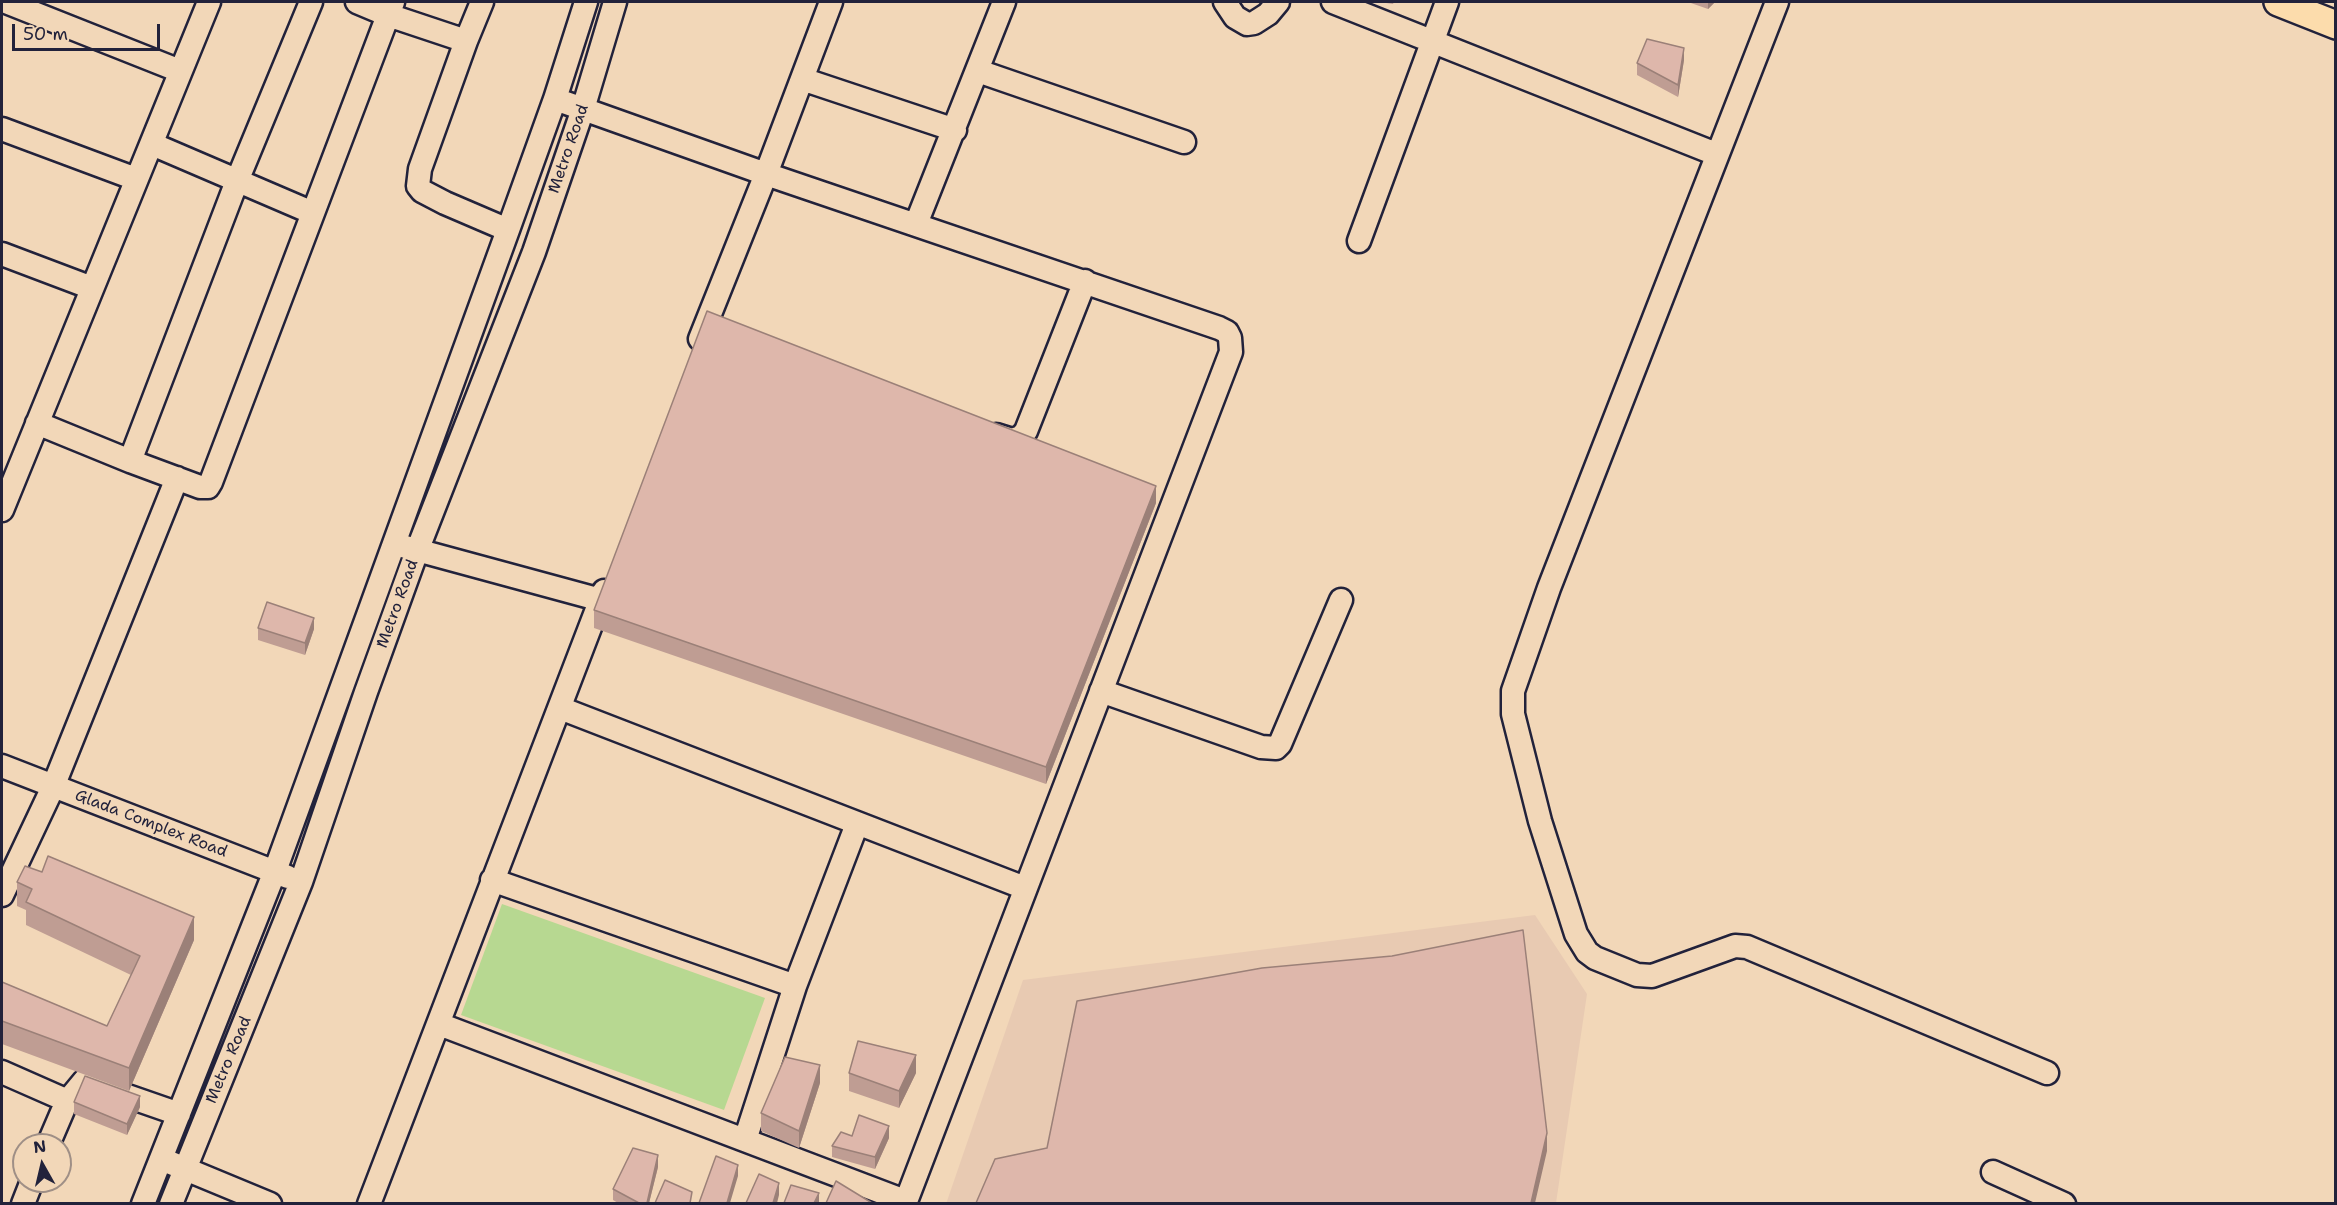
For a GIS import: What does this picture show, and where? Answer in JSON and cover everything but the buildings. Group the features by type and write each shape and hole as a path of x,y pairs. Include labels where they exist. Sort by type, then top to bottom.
{"main road":[{"path":"2278,2 2336,25"}],"street":[{"path":"6,2 180,71"},
{"path":"2,510 209,2"},
{"path":"130,461 237,181 311,2"},
{"path":"357,2 390,8 466,41"},
{"path":"482,2 420,169 418,186 430,195 508,230"},
{"name":"Metro Road","path":"145,1197 275,871 555,99 586,2"},
{"name":"Metro Road","path":"174,1203 184,1169 266,973 301,882 417,550 534,252 583,109 615,2"},
{"path":"691,364 831,2"},
{"path":"916,224 1004,2"},
{"path":"1225,2 1235,17 1247,24 1254,23 1268,14 1278,2"},
{"path":"1332,2 1359,7 1432,42 1716,154"},
{"path":"1359,241 1447,2"},
{"path":"1777,2 1553,576 1513,691 1513,714 1540,821 1575,934 1587,952 1595,958 1646,977 1661,975 1735,946 1747,947 2047,1073"},
{"path":"37,423 130,461 200,487 208,487 390,8"},
{"path":"978,71 1184,142"},
{"path":"802,79 955,130"},
{"path":"439,1024 905,1202 1231,352 1227,332 1219,328 766,174 555,99"},
{"path":"2,129 136,179"},
{"path":"152,144 313,213"},
{"path":"2,254 92,288"},
{"path":"973,426 1006,439 1016,439 1023,434 1085,281"},
{"path":"707,321 729,329"},
{"path":"2,895 53,787 177,478"},
{"path":"393,544 601,600"},
{"path":"369,1203 613,568"},
{"path":"1101,691 1261,747 1276,748 1280,744 1341,600"},
{"path":"560,708 1025,888"},
{"name":"Glada Complex Road","path":"2,766 301,882"},
{"path":"745,1140 795,986 857,824"},
{"path":"492,880 795,986"},
{"path":"2,1072 55,1093 62,1098 64,1104"},
{"path":"53,1133 64,1104 84,1081 179,1114"},
{"path":"162,1159 270,1203"},
{"path":"1993,1172 2064,1203"},
{"path":"145,1197 174,1203"}],"shaded area":[{"path":"1535,915 1587,994 1556,1203 946,1204 1023,980"}],"green space":[{"path":"502,904 765,998 724,1110 461,1015"}]}
